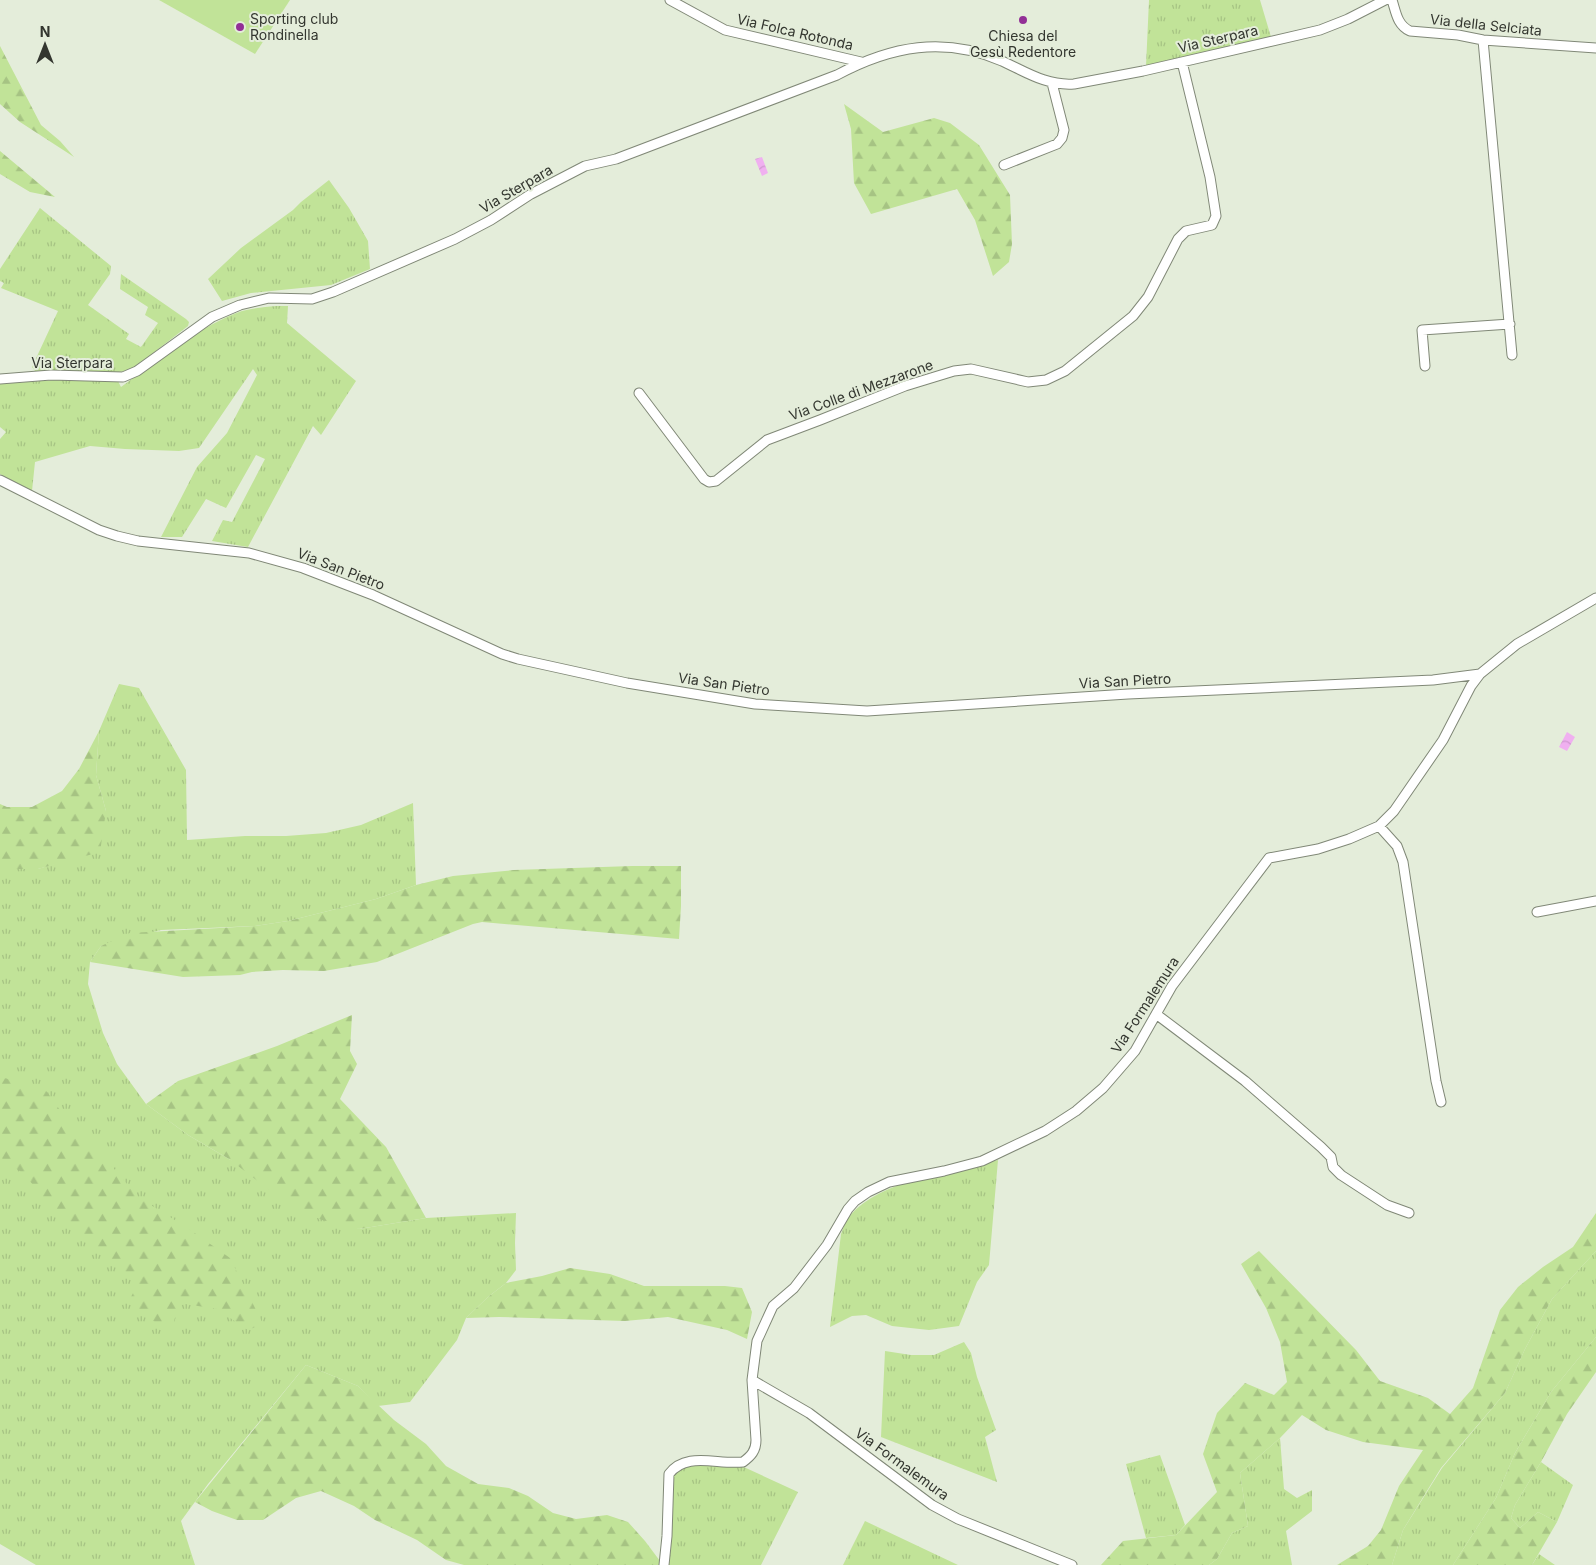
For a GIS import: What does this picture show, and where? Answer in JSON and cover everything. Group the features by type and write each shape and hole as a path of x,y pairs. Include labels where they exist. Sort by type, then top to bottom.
{"street":[{"name":"Via Folca Rotonda","path":"670,0 726,30 861,62"},
{"name":"Via Sterpara","path":"0,379 51,375 123,377 138,371 212,317 240,304 269,298 312,299 333,292 456,238 491,220 530,194 585,166 616,159 837,75 861,62 907,48 954,47 989,56 1052,83 1066,85 1094,82 1320,30 1348,19 1384,0"},
{"name":"Via della Selciata","path":"1392,0 1399,22 1406,29 1458,35 1482,40 1596,48"},
{"path":"1482,40 1512,356"},
{"name":"Via Colle di Mezzarone","path":"639,393 704,479 710,482 716,480 767,440 905,386 954,371 971,369 1028,382 1046,380 1065,371 1133,316 1148,297 1178,239 1186,231 1212,225 1216,216 1210,177 1182,62"},
{"path":"1004,165 1055,145 1062,138 1063,128 1052,83"},
{"path":"1424,366 1422,330 1510,324"},
{"name":"Via San Pietro","path":"0,480 99,530 117,536 138,541 248,553 303,568 373,595 502,654 518,659 627,683 755,704 867,711 1128,694 1433,680 1480,674"},
{"path":"1480,674 1517,644 1596,598"},
{"name":"Via Formalemura","path":"664,1565 669,1474 680,1463 688,1461 743,1462 756,1448 752,1380 757,1341 773,1306 794,1288 827,1244 848,1209 855,1201 889,1182 982,1161 1045,1131 1076,1111 1103,1088 1135,1051 1172,986 1269,858 1318,848 1349,839 1379,826 1394,811 1443,740 1471,686 1480,674"},
{"path":"1379,826 1397,846 1403,862 1436,1082 1441,1102"},
{"path":"1537,912 1596,901"},
{"path":"1156,1014 1245,1081 1321,1146 1331,1157 1332,1167 1341,1175 1387,1205 1409,1213"},
{"name":"Via Formalemura","path":"752,1380 810,1413 932,1505 958,1519 1072,1565"}],"green space":[{"name":"Sporting club Rondinella","path":"159,0 290,0 255,54"},
{"path":"1149,0 1260,0 1271,37 1146,66"},
{"path":"0,46 41,125 60,141 74,157 20,122 0,104"},
{"path":"844,104 883,132 934,118 950,123 979,145 1010,195 1012,244 1009,262 993,276 975,220 957,189 871,214 854,183 851,129"},
{"path":"0,151 55,197 30,192 0,174"},
{"path":"329,180 349,208 368,241 370,269 331,285 251,293 222,301 208,279 241,248 293,210"},
{"path":"40,208 111,266 110,274 88,305 129,334 126,339 141,347 158,323 145,315 148,307 120,289 121,274 186,319 189,322 188,326 135,367 124,371 114,373 35,371 32,367 58,311 1,288 4,283 0,281 0,269"},
{"path":"288,306 287,323 356,381 321,435 313,426 248,547 212,541 223,520 232,522 265,459 256,455 226,508 206,499 182,537 161,537 197,467 227,433 257,375 253,369 199,448 179,451 90,446 35,462 32,491 0,474 0,439 6,432 0,427 0,384 67,379 118,381 121,387 164,355 211,325 242,311"},
{"path":"119,684 139,688 186,770 187,840 326,833 361,825 413,803 416,885 376,899 288,921 255,926 161,930 101,946 90,962 88,984 103,1033 117,1064 146,1104 188,1135 359,1229 426,1218 516,1213 516,1270 506,1283 466,1318 457,1340 410,1402 378,1406 358,1386 306,1365 208,1484 181,1521 195,1565 36,1565 0,1544 0,869 38,869 57,863 106,811 96,775 99,731"},
{"path":"99,731 96,775 106,811 100,852 38,869 0,869 0,804 7,807 32,807 62,791 79,769"},
{"path":"681,866 679,939 482,922 377,962 324,971 283,970 252,972 240,975 183,977 90,962 101,946 130,933 255,926 288,921 376,899 416,885 453,876 514,870"},
{"path":"352,1015 350,1051 357,1064 340,1099 386,1147 426,1218 359,1229 322,1220 289,1205 229,1159 188,1135 146,1104 178,1081 277,1046"},
{"path":"0,1077 44,1088 73,1128 104,1157 138,1197 189,1229 230,1258 263,1324 248,1330 217,1309 179,1303 173,1325 156,1323 128,1303 137,1285 128,1274 73,1233 24,1174 0,1157"},
{"path":"998,1160 989,1265 977,1282 959,1326 929,1330 892,1326 866,1315 852,1316 830,1327 841,1234 847,1220 859,1207 875,1196 895,1187 938,1174"},
{"path":"1596,1213 1596,1251 1552,1299 1525,1349 1505,1393 1441,1468 1403,1530 1392,1565 1337,1565 1368,1546 1381,1530 1399,1486 1423,1450 1363,1442 1326,1430 1302,1415 1280,1438 1240,1473 1248,1526 1232,1533 1217,1559 1209,1565 1101,1565 1123,1541 1176,1535 1217,1492 1203,1454 1217,1413 1245,1383 1274,1395 1287,1382 1280,1342 1266,1308 1241,1264 1259,1251 1356,1350 1380,1381 1428,1398 1450,1414 1473,1388 1500,1310 1518,1287 1573,1247"},
{"path":"1596,1251 1596,1337 1551,1392 1515,1453 1496,1498 1453,1565 1392,1565 1403,1530 1442,1468 1505,1393 1525,1349 1552,1299"},
{"path":"570,1268 610,1274 644,1286 725,1286 742,1288 752,1312 747,1339 727,1330 668,1317 625,1321 499,1317 466,1318 506,1283"},
{"path":"1596,1337 1596,1372 1567,1414 1515,1505 1511,1518 1520,1528 1538,1512 1557,1522 1532,1565 1453,1565 1496,1498 1515,1453 1551,1392"},
{"path":"964,1342 971,1353 977,1377 996,1430 985,1437 997,1482 881,1437 885,1351 911,1355 934,1355"},
{"path":"306,1365 358,1386 394,1420 426,1444 446,1466 478,1484 509,1488 528,1496 553,1513 576,1519 607,1515 628,1522 663,1565 464,1565 446,1560 417,1540 375,1520 354,1506 321,1491 296,1498 263,1520 237,1520 212,1511 195,1502"},
{"path":"1280,1438 1284,1489 1297,1498 1312,1490 1312,1511 1286,1531 1292,1565 1209,1565 1217,1559 1232,1533 1248,1526 1240,1473"},
{"path":"1160,1455 1185,1525 1176,1535 1146,1538 1126,1464"},
{"path":"1541,1462 1573,1485 1557,1522 1538,1512 1520,1528 1511,1518 1515,1505"},
{"path":"680,1463 735,1463 798,1492 761,1565 664,1565 667,1485"},
{"path":"865,1521 958,1565 843,1565"},
{"path":"1539,1554 1555,1565 1532,1565"}],"water":[{"path":"762,157 768,173 762,176 755,159"},
{"path":"1567,732 1575,737 1567,751 1559,747"}],"place":[{"name":"Chiesa del Gesù Redentore","path":"1023,20"},
{"name":"Sporting club Rondinella","path":"240,27"}]}
